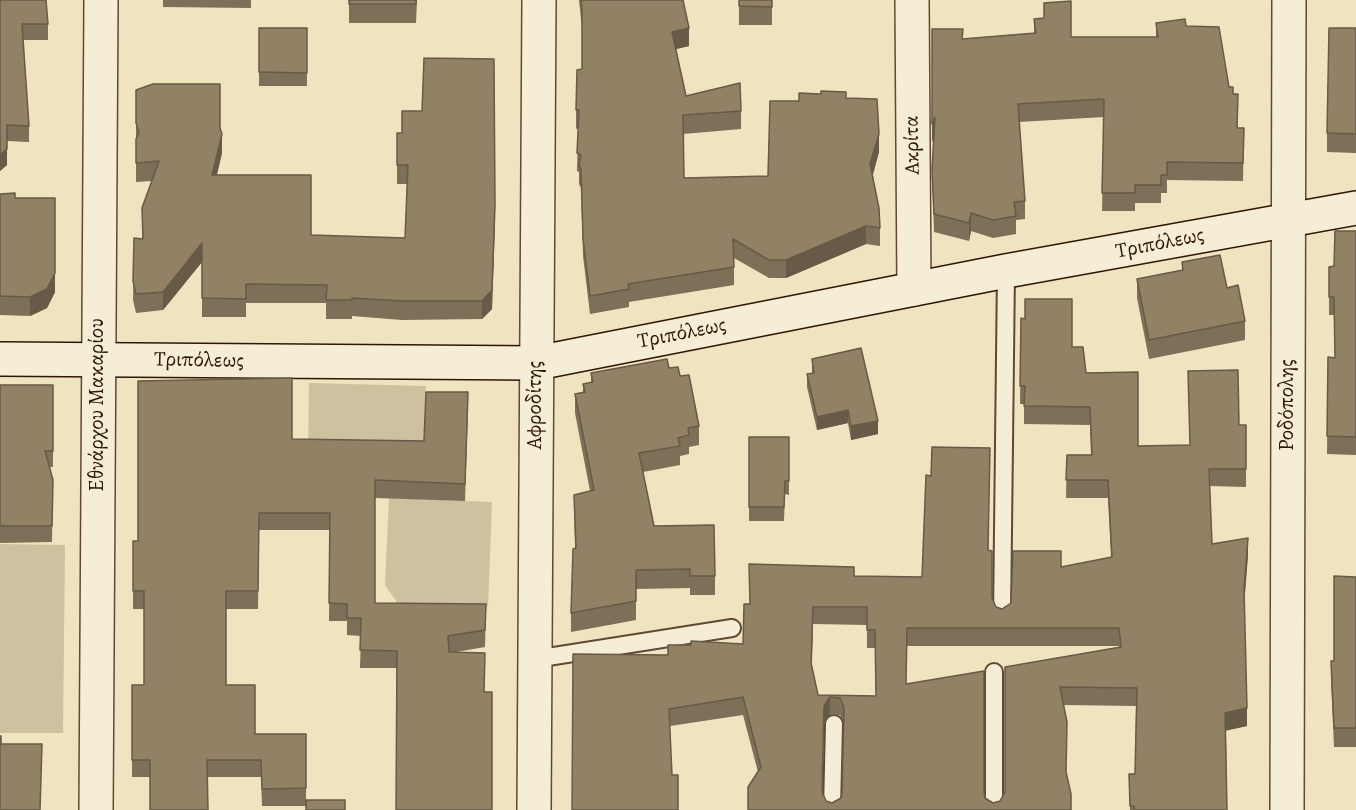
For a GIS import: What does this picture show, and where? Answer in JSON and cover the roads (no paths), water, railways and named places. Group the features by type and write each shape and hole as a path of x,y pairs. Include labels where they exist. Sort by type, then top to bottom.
{"street":[{"name":"Εθνάρχου Μακαρίου","path":"96,810 101,0"},
{"name":"Αφροδίτης","path":"534,810 539,0"},
{"name":"Ακρίτα","path":"912,0 914,289"},
{"name":"Ροδόπολης","path":"1287,810 1289,0"},
{"name":"Τριπόλεως","path":"0,359 537,363 1006,271 1356,208"}],"lane":[{"path":"1002,616 1006,271"},
{"path":"535,659 732,628"},
{"path":"993,810 994,672"},
{"path":"832,810 834,724"}]}
